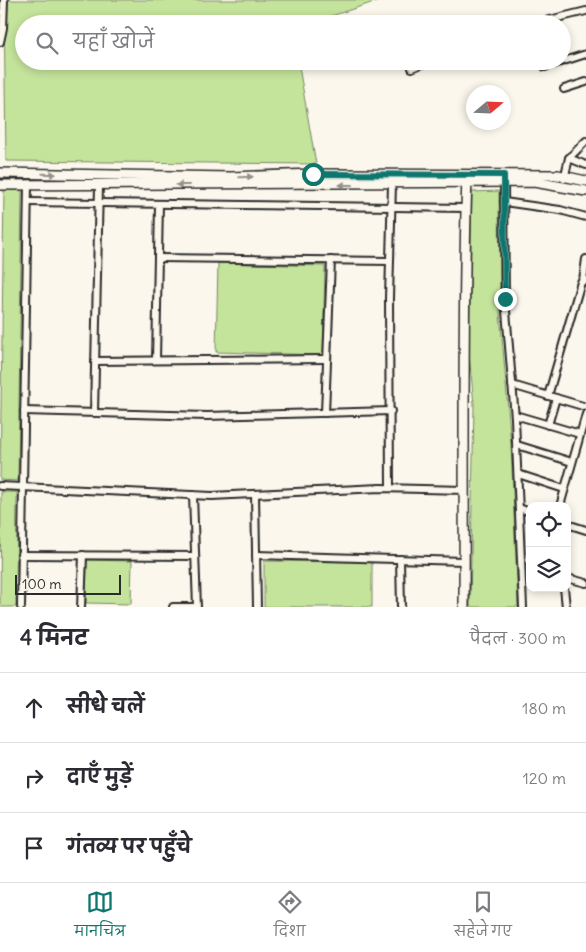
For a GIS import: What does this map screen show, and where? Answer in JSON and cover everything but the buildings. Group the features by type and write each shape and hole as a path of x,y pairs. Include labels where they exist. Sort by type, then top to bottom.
{"street":[{"path":"0,42 3,28 4,0"},
{"path":"570,15 586,11"},
{"path":"571,59 586,54"},
{"path":"564,89 586,82"},
{"path":"564,181 569,158 586,141"},
{"path":"569,158 586,165"},
{"path":"0,173 231,177 313,174 586,181"},
{"path":"0,185 392,184 467,179"},
{"path":"464,607 467,179"},
{"path":"504,179 505,299 515,415 523,607"},
{"path":"564,181 586,191"},
{"path":"390,488 392,184"},
{"path":"21,607 28,185"},
{"path":"94,413 100,185"},
{"path":"28,202 466,208"},
{"path":"504,202 560,210 586,217"},
{"path":"156,360 159,204"},
{"path":"158,258 390,261"},
{"path":"548,396 581,282 585,280 586,259"},
{"path":"325,413 331,260"},
{"path":"96,361 326,360"},
{"path":"512,385 586,407"},
{"path":"548,424 556,398"},
{"path":"24,411 207,416 391,411"},
{"path":"561,502 586,414"},
{"path":"515,415 580,434"},
{"path":"516,445 572,462"},
{"path":"518,474 564,489"},
{"path":"0,486 193,495 390,488 465,490"},
{"path":"255,494 257,607"},
{"path":"173,607 197,607 193,495"},
{"path":"519,508 526,511"},
{"path":"571,525 586,530"},
{"path":"21,555 195,556"},
{"path":"81,607 83,555"},
{"path":"256,555 464,561"},
{"path":"400,559 401,607"},
{"path":"571,579 586,583"},
{"path":"564,592 566,607"}],"green space":[{"path":"4,0 380,0 334,15 15,15 15,70 300,70 316,164 6,161"},
{"path":"4,190 22,190 18,481 0,480"},
{"path":"499,191 500,313 511,445 518,607 470,607 474,404 469,354 472,192"},
{"path":"218,263 325,266 323,355 216,352"},
{"path":"1,492 17,492 16,607 0,607"},
{"path":"87,560 132,561 131,604 86,603"},
{"path":"264,561 372,562 372,607 264,607"}],"route":[{"path":"313,174 504,175 505,299"}]}
